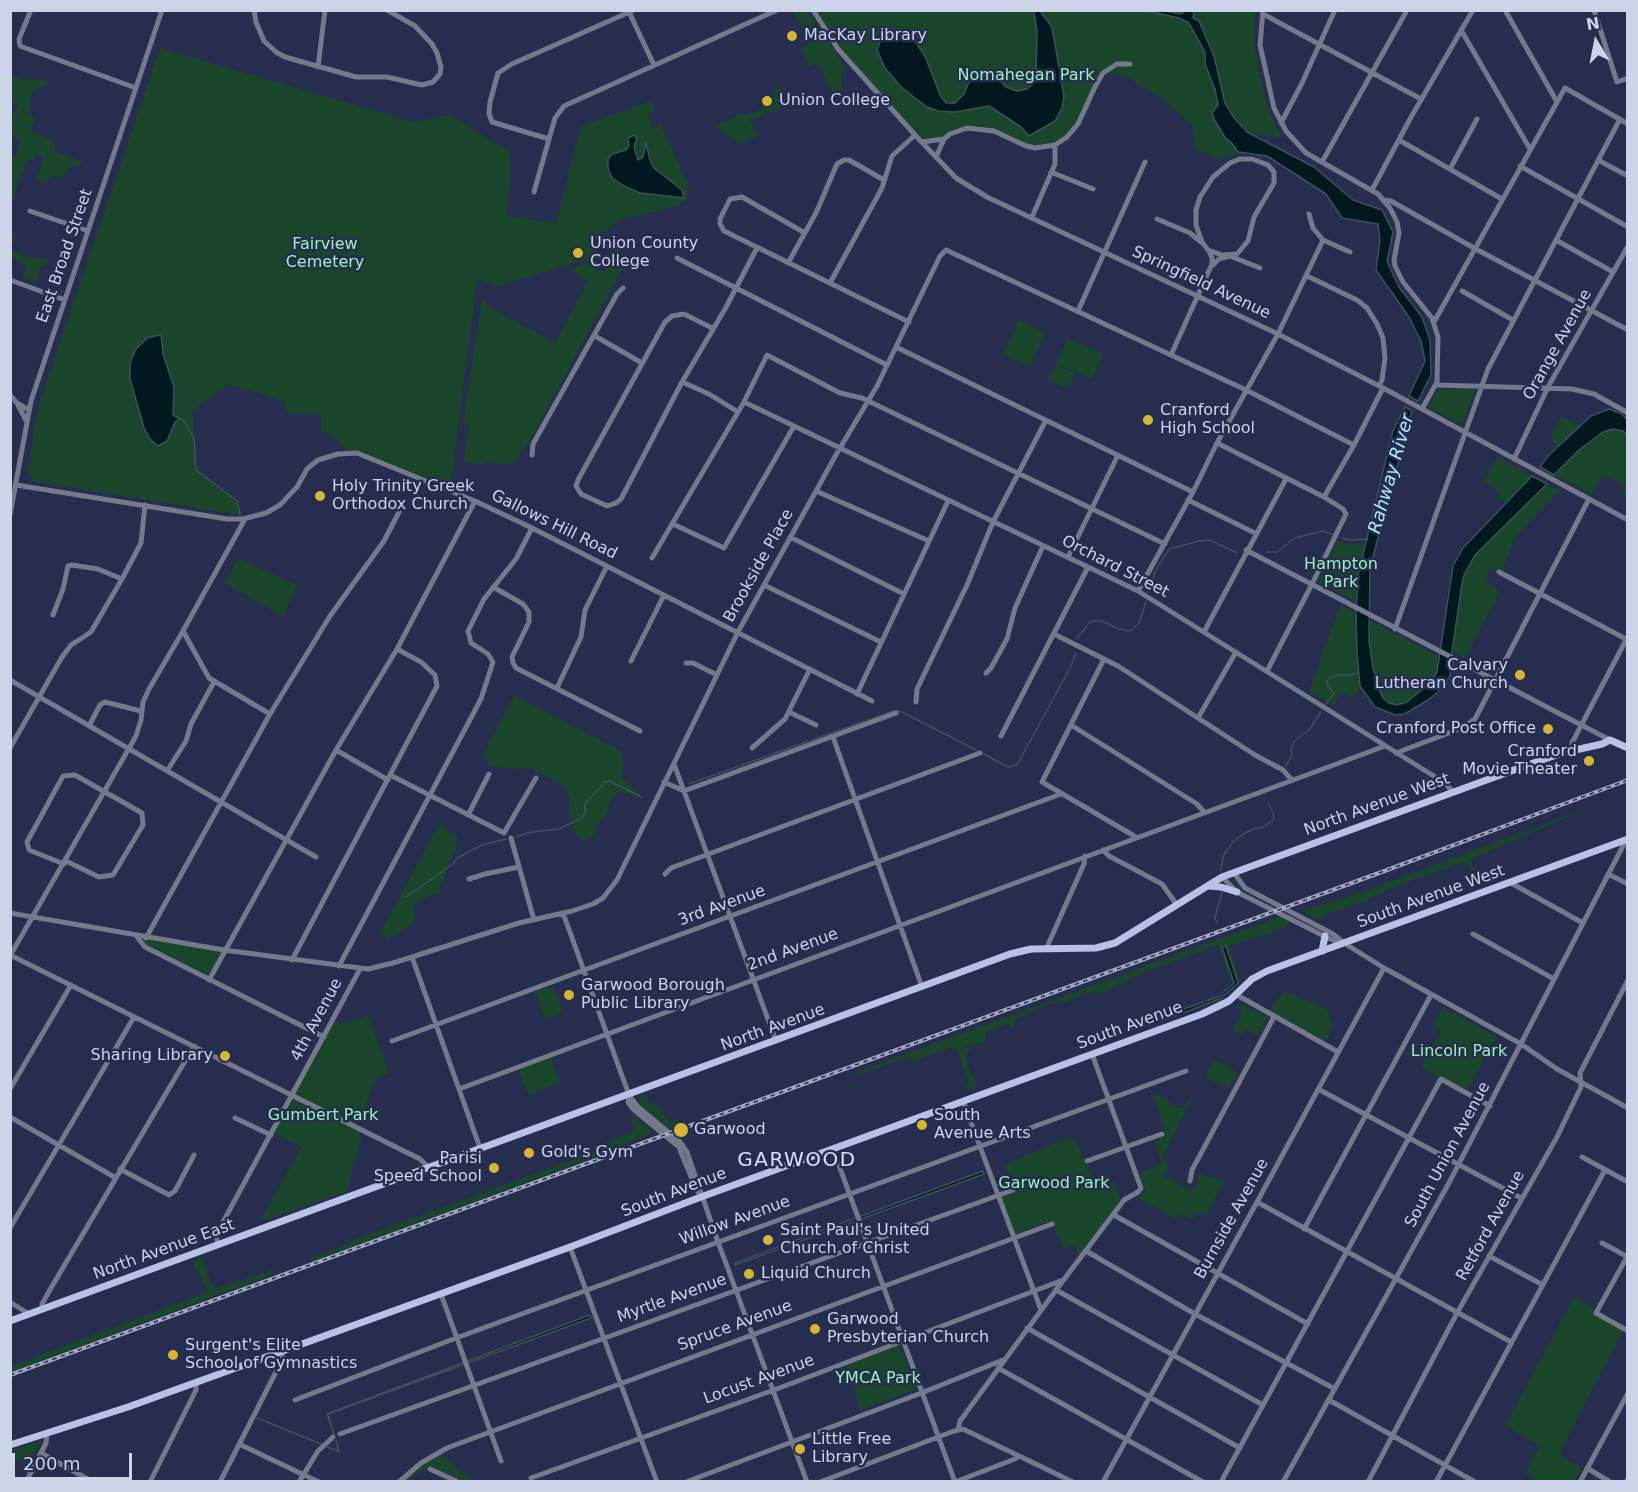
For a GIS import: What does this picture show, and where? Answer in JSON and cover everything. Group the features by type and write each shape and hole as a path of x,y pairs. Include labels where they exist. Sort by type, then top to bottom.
{"main road":[{"path":"1610,740 1628,748"},
{"name":"North Avenue West","path":"1222,877 1453,792 1570,751 1610,740"},
{"name":"South Avenue West","path":"1248,983 1267,971 1627,838"},
{"name":"North Avenue","path":"326,1205 1010,954 1046,949 1086,949 1105,946 1127,936 1222,877"},
{"path":"1206,885 1237,892"},
{"path":"1322,951 1325,936"},
{"name":"South Avenue","path":"10,1445 282,1352 1219,1007 1237,995 1248,983"},
{"name":"North Avenue East","path":"10,1321 326,1205"}],"street":[{"path":"31,10 18,43 23,48 136,88"},
{"name":"East Broad Street","path":"10,515 29,410 162,10"},
{"path":"254,10 260,35 268,45 285,57 356,77 387,76 422,85 429,84 440,74 441,67 437,52 415,26 387,10"},
{"path":"318,67 325,10"},
{"path":"534,192 555,118 564,106 777,10"},
{"name":"Springfield Avenue","path":"813,10 838,49 915,135 956,178 987,198 1032,217 1278,334 1628,520"},
{"path":"1271,18 1275,10"},
{"path":"1281,123 1335,10"},
{"path":"1322,162 1407,10"},
{"path":"1505,10 1557,102"},
{"path":"1594,10 1617,82 1628,78"},
{"path":"549,139 492,122 489,114 490,102 498,72 632,11 654,65"},
{"path":"1372,190 1472,11"},
{"path":"1421,99 1263,12 1260,45 1272,99 1281,123 1298,146 1372,190 1383,200 1396,219 1399,229 1394,260 1396,270 1434,322 1438,337 1437,385 1422,409"},
{"path":"1461,30 1530,149"},
{"path":"936,157 944,139 950,134 967,128 994,131 1026,147 1055,145 1067,137 1078,124 1103,74 1114,65 1130,64"},
{"path":"1434,322 1565,88 1628,124"},
{"path":"1450,169 1477,119"},
{"path":"1395,629 1488,369 1620,119"},
{"path":"830,283 884,180 891,156 915,135"},
{"path":"922,142 944,139"},
{"path":"1399,140 1502,199"},
{"path":"1032,217 1056,158 1055,145"},
{"path":"1171,355 1211,266 1212,258 1200,238 1196,225 1196,210 1202,194 1213,177 1230,163 1246,159 1268,165 1273,170 1274,183 1254,217 1248,241 1237,254 1219,259 1211,266"},
{"path":"1598,160 1628,176"},
{"path":"788,263 840,161 852,162 884,180"},
{"path":"1144,162 1078,311 1246,390 1354,445"},
{"path":"1520,166 1628,227"},
{"path":"1051,172 1093,189"},
{"path":"805,232 738,196 728,202 720,219 722,229 909,322"},
{"path":"1383,200 1391,201 1475,249 1628,330"},
{"path":"30,211 88,231"},
{"path":"1309,214 1313,228 1323,240 1350,252"},
{"path":"1157,219 1190,233 1208,250 1260,268"},
{"path":"1138,591 1278,334 1323,240"},
{"path":"1556,240 1613,272"},
{"name":"Orange Avenue","path":"1514,459 1548,387 1628,246"},
{"path":"712,328 688,315 672,316 665,322 579,479 576,486 581,494 607,506 619,501 757,248"},
{"name":"Brookside Place","path":"603,898 617,880 738,632 868,401 940,256 945,251 951,250 1078,311"},
{"path":"677,258 887,365"},
{"path":"1307,276 1357,300 1367,308 1377,324 1385,348 1381,387 1354,445 1324,497"},
{"path":"10,280 65,300"},
{"path":"532,455 533,444 617,294 623,288"},
{"path":"1462,291 1513,320"},
{"path":"595,336 642,363"},
{"path":"896,347 1193,492"},
{"path":"652,558 744,402 767,356 840,393 868,401 1165,544"},
{"path":"682,382 709,394 738,412"},
{"path":"1437,385 1584,390 1625,410 1628,401"},
{"path":"10,395 27,422"},
{"name":"Orchard Street","path":"744,402 1138,591 1445,783 1453,792"},
{"path":"17,403 29,410"},
{"path":"916,702 918,689 967,585 993,522 1046,420"},
{"path":"673,524 724,548 794,426"},
{"path":"1217,443 1324,497 1345,511 1346,516 1342,525 1267,671"},
{"name":"Gallows Hill Road","path":"16,484 227,519 244,519 266,513 280,505 297,487 307,469 318,460 345,453 357,453 475,501 532,528 872,701"},
{"path":"1068,557 1118,455"},
{"path":"1204,632 1255,533 1286,479"},
{"path":"816,491 929,541"},
{"path":"1396,753 1472,722 1589,499"},
{"path":"1188,500 1255,533"},
{"path":"209,980 336,750 397,649 475,501"},
{"path":"857,694 948,501"},
{"path":"10,748 62,657 71,645 91,632 122,579 141,543 145,505"},
{"path":"146,938 270,714 330,616 384,541 399,512"},
{"path":"244,519 183,631 148,689 141,711 139,728 129,749 11,955 356,1127 420,1160 428,1167"},
{"path":"339,966 481,699 492,667 491,656 474,646 468,635 469,626 484,599 516,559 532,528"},
{"path":"790,537 904,594"},
{"path":"987,673 1007,639 1015,608 1043,546"},
{"path":"1246,550 1610,740"},
{"path":"53,615 63,589 68,566 98,569 122,579"},
{"path":"557,688 581,637 585,610 607,566"},
{"path":"1001,736 1088,567"},
{"path":"1499,572 1627,639 1572,743 1570,751"},
{"path":"764,585 881,642"},
{"path":"493,587 523,604 529,612 529,622 512,657 514,665 640,731"},
{"path":"631,661 664,595"},
{"path":"183,631 205,672 214,682 270,714"},
{"path":"1054,634 1104,659 1255,755 1283,770 1292,780"},
{"path":"292,960 438,684 435,675 421,662 397,649"},
{"path":"1198,718 1236,652"},
{"path":"1104,659 1042,782 1136,837"},
{"path":"686,663 693,663 717,675"},
{"path":"752,748 779,725 789,712 810,669"},
{"path":"10,680 316,857"},
{"path":"167,771 186,741 191,724 214,682"},
{"path":"89,726 100,705 105,702 141,711"},
{"path":"789,712 816,725"},
{"path":"664,782 684,791 896,713"},
{"path":"1071,725 1197,804 1204,812"},
{"path":"833,737 922,987"},
{"name":"2nd Avenue","path":"459,1089 1385,746"},
{"path":"336,750 504,833 536,778"},
{"path":"665,874 671,868 980,753"},
{"path":"674,764 776,1041"},
{"path":"468,815 489,774"},
{"path":"75,775 139,811 144,819 143,825 113,875 99,877 65,863 29,850 27,839 63,776 75,775"},
{"name":"3rd Avenue","path":"392,1041 1061,794"},
{"path":"512,838 534,920"},
{"name":"South Union Avenue","path":"1283,1482 1490,1106 1627,838"},
{"path":"1103,850 1109,856 1162,884 1177,905"},
{"path":"1046,949 1084,864 1085,856"},
{"path":"469,879 519,867"},
{"path":"1234,873 1245,888 1334,934 1344,943 1384,968 1521,1044 1557,1069 1628,1108"},
{"path":"1608,874 1628,884"},
{"path":"1222,877 1237,892 1325,936 1344,943"},
{"path":"1509,882 1583,923"},
{"name":"4th Avenue","path":"218,1245 216,1235 360,969 368,969 534,920 563,914 603,898"},
{"path":"10,913 224,951 360,969"},
{"path":"563,914 629,1095 628,1102 633,1109 679,1147 701,1197 807,1482"},
{"path":"1473,934 1554,980"},
{"path":"136,936 145,947 324,1036"},
{"path":"412,957 480,1148"},
{"name":"Burnside Avenue","path":"1103,1482 1384,968"},
{"name":"Retford Avenue","path":"1368,1482 1457,1313 1557,1137 1581,1087 1580,1073 1628,980"},
{"path":"10,1089 70,985"},
{"path":"1304,1229 1431,994"},
{"path":"1237,995 1338,1052"},
{"path":"10,1228 134,1017"},
{"path":"1190,1181 1192,1170 1275,1017"},
{"path":"44,1309 42,1304 194,1046"},
{"path":"958,1430 960,1421 1063,1280 1124,1200 1141,1188 1092,1054"},
{"name":"Willow Avenue","path":"295,1400 456,1338 1186,1071"},
{"path":"1221,1482 1442,1079 1490,1106"},
{"path":"1318,1089 1521,1198"},
{"path":"963,1101 1041,1310"},
{"path":"10,1117 116,1178"},
{"path":"235,1119 271,1136"},
{"path":"1087,1161 1162,1134"},
{"path":"833,1149 924,1392 955,1482 1018,1456"},
{"path":"120,1169 169,1196 175,1191 194,1155"},
{"path":"1582,1157 1628,1182"},
{"path":"1436,1482 1605,1170"},
{"name":"Myrtle Avenue","path":"340,1434 1013,1190"},
{"path":"1257,1202 1511,1342"},
{"path":"1114,1215 1308,1324"},
{"name":"Spruce Avenue","path":"399,1482 421,1463 447,1448 1052,1224"},
{"path":"1602,1243 1627,1256 1596,1313 1628,1331"},
{"path":"570,1247 657,1482"},
{"path":"1086,1251 1195,1314 1335,1389"},
{"path":"1490,1256 1542,1284"},
{"name":"Locust Avenue","path":"531,1478 905,1341 1063,1280"},
{"path":"1056,1290 1263,1405"},
{"path":"441,1294 501,1461"},
{"path":"10,1302 29,1314"},
{"path":"1028,1328 1240,1448"},
{"path":"220,1482 282,1360 282,1352"},
{"path":"686,1482 924,1392 1004,1359"},
{"path":"998,1368 1203,1482"},
{"path":"150,1482 196,1390 196,1383"},
{"path":"1580,1482 1628,1393"},
{"path":"1329,1400 1475,1482"},
{"path":"820,1482 958,1430 969,1431 1073,1482"},
{"path":"26,1482 46,1443 47,1434"},
{"path":"299,1482 318,1451 333,1437"},
{"path":"239,1444 319,1482"},
{"path":"41,1454 93,1482"},
{"path":"1587,1468 1610,1482"},
{"path":"430,1469 458,1482"}],"green space":[{"path":"793,11 808,11 845,67 842,72 841,91 831,91 818,63 809,67 801,48 809,44"},
{"name":"Nomahegan Park","path":"813,11 1255,11 1253,39 1262,83 1271,117 1282,138 1247,132 1235,155 1217,158 1194,148 1192,126 1162,98 1127,76 1103,73 1078,124 1055,145 1026,146 993,134 962,132 944,139 922,142 838,49"},
{"name":"Fairview Cemetery","path":"160,48 413,122 450,115 502,147 511,150 507,216 556,223 581,126 651,101 655,111 648,114 653,128 661,125 690,189 686,201 676,206 621,220 611,226 607,233 602,230 594,244 599,247 589,259 497,286 477,280 450,489 363,453 347,450 330,434 321,433 321,414 286,413 285,402 227,385 193,411 195,470 237,501 240,515 32,481 27,472 39,404","holes":["156,336 161,336 163,354 174,387 173,415 180,419 175,422 167,441 135,393 130,379"]},
{"path":"11,73 21,80 46,79 46,86 35,90 31,96 28,115 35,118 32,128 34,133 52,139 55,152 84,162 78,167 68,167 64,178 51,176 47,183 34,180 43,164 43,156 37,154 34,160 29,160 24,168 15,193 15,200 11,205 11,154 16,155 19,141 11,132 11,117 19,106 11,102"},
{"path":"781,86 789,104 750,120 758,136 738,142 715,127 743,113 745,116 762,109 759,101 774,94 772,90"},
{"path":"11,231 16,234 16,237 11,248"},
{"path":"618,246 628,258 529,442 512,465 487,461 486,465 464,462 469,425 463,424 482,300 493,309 555,343 588,281 569,270 592,261 600,254 593,268 604,272"},
{"path":"11,248 27,257 43,258 49,261 46,266 40,267 37,281 22,278 27,266 11,256"},
{"path":"1019,320 1046,333 1029,367 1003,354"},
{"path":"1068,338 1103,354 1092,379 1056,363"},
{"path":"1056,364 1075,374 1068,389 1048,380"},
{"path":"1438,389 1474,389 1463,423 1460,424 1428,407"},
{"path":"1560,416 1582,426 1562,446 1550,441"},
{"path":"1613,429 1623,431 1627,435 1627,494 1623,494 1626,487 1602,475 1592,494 1554,475 1579,450 1603,432"},
{"path":"1497,457 1532,476 1507,503 1497,498 1501,492 1483,482"},
{"path":"1547,484 1560,490 1514,539 1502,573 1491,569 1484,581 1500,592 1465,658 1452,651 1463,577 1475,555"},
{"name":"Hampton Park","path":"1337,541 1351,545 1365,543 1359,566 1355,601 1318,582"},
{"path":"238,558 297,585 283,617 225,583"},
{"path":"1340,605 1356,613 1360,686 1354,698 1342,692 1333,706 1309,691"},
{"path":"1369,620 1440,657 1437,672 1430,683 1407,702 1397,705 1383,698 1373,668"},
{"path":"514,695 621,751 624,766 621,778 639,792 641,797 618,792 611,799 606,816 596,826 594,837 582,841 572,829 574,821 568,815 570,800 563,785 530,768 510,769 491,766 482,756"},
{"path":"1593,806 1471,859 1475,875 1472,876 1467,863 1461,863 1391,888 1365,901 1324,915 1317,920 1302,911 1365,891"},
{"path":"439,824 458,837 438,893 415,902 414,923 387,939 380,933"},
{"path":"1285,915 1290,919 1284,928 1229,946 1240,981 1233,987 1218,945 1143,973 1105,992 1080,995 1066,1002 1052,1003 1016,1019 1012,1030 1008,1024 985,1033 986,1042 962,1047 963,1052 965,1048 970,1047 971,1050 964,1054 976,1087 965,1091 968,1081 957,1051 952,1047 919,1059 920,1062 905,1058 858,1075 854,1073"},
{"path":"136,936 224,950 209,980 145,947"},
{"path":"554,987 563,1012 545,1020 536,991"},
{"path":"1284,991 1327,1009 1333,1026 1326,1042 1270,1010"},
{"path":"1242,1004 1268,1017 1257,1035 1245,1029 1241,1035 1233,1030 1242,1012 1236,1006"},
{"name":"Lincoln Park","path":"1443,1007 1497,1037 1467,1090 1421,1068 1441,1031 1433,1026"},
{"name":"Gumbert Park","path":"368,1015 389,1073 376,1078 359,1123 359,1133 362,1135 347,1192 259,1222 302,1147 273,1133 331,1020 341,1024"},
{"path":"551,1056 560,1083 528,1095 518,1068"},
{"path":"1214,1059 1238,1073 1229,1088 1205,1078"},
{"path":"646,1094 650,1105 657,1102 663,1116 666,1115 672,1122 678,1120 679,1123 669,1129 641,1106 638,1097"},
{"path":"1161,1094 1175,1107 1182,1108 1194,1095 1162,1158 1169,1164 1164,1176 1189,1190 1194,1189 1198,1184 1197,1173 1224,1182 1206,1215 1197,1212 1192,1220 1180,1214 1176,1219 1136,1197 1146,1192 1140,1174 1161,1163 1155,1141 1166,1135 1153,1096"},
{"path":"629,1113 654,1133 606,1151 606,1153 314,1261 313,1257 351,1243 350,1241 605,1148 603,1143 634,1131"},
{"name":"Garwood Park","path":"1074,1138 1097,1186 1114,1181 1120,1200 1079,1256 1074,1245 1063,1249 1051,1221 1013,1235 999,1198 1013,1190 1004,1165 1059,1141"},
{"path":"201,1257 214,1289 272,1270 274,1274 11,1372 11,1366 207,1292 192,1260"},
{"path":"1574,1297 1627,1329 1623,1331 1559,1454 1582,1468 1575,1481 1542,1481 1525,1474 1540,1446 1505,1426"},
{"name":"YMCA Park","path":"900,1345 917,1389 860,1410 846,1365"},
{"path":"38,1441 40,1443 28,1465 11,1456 11,1450"},
{"path":"441,1455 476,1481 464,1481 428,1466 408,1481 403,1482 426,1463"}],"water":[{"path":"1034,11 1040,11 1052,27 1064,96 1062,108 1055,121 1029,136 1021,127 989,106 955,112 938,111 927,107 901,87 885,68 877,50 883,34 903,30 910,34 925,56 940,95 946,103 955,103 964,94 969,82 982,75 998,78 1006,87 1017,91 1027,89 1036,81 1037,31"},
{"path":"1147,11 1181,14 1185,11 1194,11 1193,18 1199,21 1214,56 1225,103 1247,132 1314,167 1353,200 1382,210 1393,232 1387,262 1399,287 1422,317 1430,340 1431,375 1418,401 1409,396 1425,361 1421,341 1409,317 1376,270 1380,240 1378,224 1342,218 1326,194 1267,156 1238,152 1226,139 1214,119 1212,113 1218,105 1215,89 1205,64 1205,52 1189,23 1179,18"},
{"path":"634,135 637,139 634,147 638,160 643,157 646,143 654,168 682,190 684,198 640,193 612,178 608,168 608,159 612,154 626,150 629,146 628,138"},
{"path":"161,335 163,354 174,387 173,415 180,419 175,422 167,441 158,446 150,439 144,428 130,379 130,363 136,349 147,338"},
{"name":"Rahway River","path":"1405,407 1412,411 1370,568 1369,641 1379,689 1383,698 1389,703 1397,705 1407,702 1430,683 1437,672 1453,566 1463,548 1532,476 1547,484 1475,555 1463,577 1452,651 1453,664 1449,678 1428,700 1405,714 1395,715 1375,707 1360,686 1356,613 1358,575 1393,431"},
{"path":"1609,409 1622,414 1627,420 1627,435 1623,431 1613,429 1603,432 1579,450 1554,475 1540,467 1548,456 1591,416"},
{"path":"1226,946 1238,983 1219,999 1162,1021 1161,1017 1218,997 1234,983 1222,947"},
{"path":"983,1171 984,1174 735,1265 735,1263"},
{"path":"590,1315 591,1318 328,1414 334,1434 327,1414"}],"waterway":[{"path":"180,419 185,422 194,438 196,470 237,501 240,515"},
{"path":"1267,552 1277,552 1295,538 1323,531 1333,534"},
{"name":"Rahway River","path":"1342,538 1368,539"},
{"path":"1149,592 1155,572 1170,549 1210,540 1237,553"},
{"path":"1077,638 1091,621 1102,621 1119,629 1130,631 1139,623 1146,602"},
{"path":"982,753 1008,767 1017,765 1076,653"},
{"path":"1326,704 1334,693 1328,687 1329,678 1359,673"},
{"path":"689,784 893,711 902,712 978,751"},
{"path":"1285,766 1292,756 1291,749 1294,741 1309,730 1321,712"},
{"path":"515,837 532,832 559,829 582,818 585,813 585,804 605,782 609,781 641,797"},
{"path":"1221,870 1223,856 1233,842 1243,834 1255,828 1262,828 1273,820 1274,816 1269,804"},
{"path":"406,897 453,864 457,858 482,845 506,839"},
{"path":"1217,923 1215,917 1222,893"},
{"path":"257,1418 321,1444"},
{"path":"336,1441 339,1452"},
{"path":"327,1447 338,1451"}],"railway":[{"path":"10,1375 1628,780"}],"place":[{"name":"MacKay Library","path":"792,36"},
{"name":"Union College","path":"767,101"},
{"name":"Union County College","path":"578,253"},
{"name":"Cranford High School","path":"1148,420"},
{"name":"Holy Trinity Greek Orthodox Church","path":"320,496"},
{"name":"Calvary Lutheran Church","path":"1520,675"},
{"name":"Cranford Post Office","path":"1548,729"},
{"name":"Cranford Movie Theater","path":"1589,761"},
{"name":"Garwood Borough Public Library","path":"569,995"},
{"name":"Sharing Library","path":"225,1056"},
{"name":"South Avenue Arts","path":"922,1125"},
{"name":"Garwood","path":"681,1130"},
{"name":"Gold's Gym","path":"529,1153"},
{"name":"Parisi Speed School","path":"494,1168"},
{"name":"Saint Paul's United Church of Christ","path":"768,1240"},
{"name":"Liquid Church","path":"749,1274"},
{"name":"Garwood Presbyterian Church","path":"815,1329"},
{"name":"Surgent's Elite School of Gymnastics","path":"173,1355"},
{"name":"Little Free Library","path":"800,1449"}],"district":[{"name":"GARWOOD","path":"797,1161"}]}
